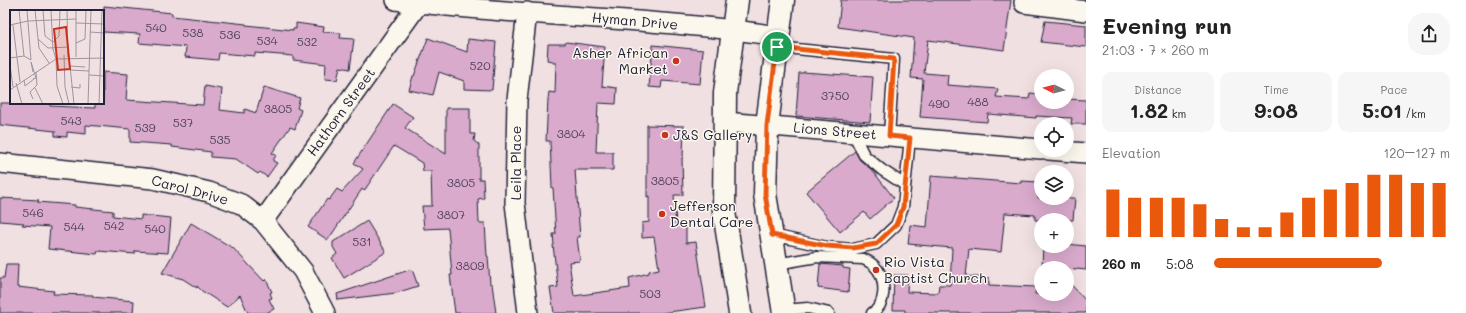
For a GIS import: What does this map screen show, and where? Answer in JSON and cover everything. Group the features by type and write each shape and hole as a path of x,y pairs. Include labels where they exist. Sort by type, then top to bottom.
{"main road":[{"path":"737,0 724,94 724,212 740,313"},
{"path":"783,0 767,125 765,194 784,312"}],"street":[{"name":"Hyman Drive","path":"396,0 733,29 777,41"},
{"path":"1025,0 1024,3 1086,11"},
{"name":"Hathorn Street","path":"263,221 419,3"},
{"name":"Leila Place","path":"527,12 517,100 516,203 528,313"},
{"name":"Lions Street","path":"724,122 1034,148"},
{"path":"1074,152 1086,153"},
{"name":"Carol Drive","path":"0,162 153,179 209,192 241,204 263,221 303,271 325,313"}],"lane":[{"path":"777,41 894,59 889,136"},
{"path":"853,133 864,155 882,170 905,185"},
{"path":"772,235 827,246 853,248 876,244 896,225 903,207 910,138"},
{"path":"776,264 816,257 863,259 870,262 878,270 882,280 883,294 881,304 875,312"},
{"path":"784,312 808,308 829,313"}],"building":[{"path":"841,0 1011,0 1004,50 928,40 924,73 948,75 947,85 998,89 996,97 1029,99 1030,93 1034,93 1034,109 1074,109 1074,99 1086,100 1086,124 1074,124 1074,117 1036,116 1034,118 988,114 987,122 920,117 923,79 911,78 914,38 838,27"},
{"path":"104,6 172,13 172,16 293,30 293,28 296,29 296,23 324,27 323,32 341,33 340,38 354,39 350,69 340,67 337,80 325,79 326,64 293,60 293,56 255,53 255,56 219,53 218,60 185,57 186,47 139,43 140,34 104,32"},
{"path":"1045,21 1086,25 1086,47 1041,42"},
{"path":"428,38 467,52 468,39 496,42 492,90 464,89 464,81 439,72 433,95 409,90"},
{"path":"566,42 605,47 602,86 617,88 616,104 598,103 596,152 613,152 613,170 575,170 580,237 577,237 580,261 569,262 574,296 630,288 629,278 659,269 654,237 642,238 642,223 649,222 649,196 647,197 647,125 684,126 682,158 683,195 674,195 676,225 686,224 686,243 696,242 706,307 661,313 554,313 550,288 558,287 553,245 553,234 556,234 550,141 546,141 548,99 549,92 555,93 556,63 547,60 548,44 565,44"},
{"name":"Asher African Market","path":"653,45 703,50 700,84 662,81 661,88 649,87"},
{"path":"104,72 128,74 126,100 203,105 205,86 222,89 220,110 244,113 245,109 256,113 264,87 300,98 297,108 301,110 295,129 290,127 272,153 276,155 273,161 277,163 267,177 260,172 258,174 236,159 211,157 211,152 172,147 172,145 130,142 130,129 86,125 86,134 67,132 67,137 55,136 55,131 0,125 0,103 50,104 50,106 95,108 95,104 104,104"},
{"path":"803,72 873,77 870,122 796,116 799,73"},
{"path":"393,104 413,117 405,128 446,154 446,108 470,108 470,134 475,134 474,141 479,145 479,179 483,179 484,198 478,199 479,223 485,223 490,284 492,284 496,313 455,313 450,275 452,275 448,228 424,229 422,206 432,206 431,171 423,171 422,163 394,146 364,191 362,189 328,240 308,227 327,199 329,200 337,189 342,192 363,169 354,163"},
{"path":"855,151 860,160 872,170 894,198 870,219 864,212 840,232 806,192"},
{"path":"931,176 1021,183 1021,181 1034,182 1034,205 1074,205 1075,198 1074,213 1034,213 1034,215 1005,213 1001,252 969,249 966,276 989,278 989,285 1034,287 1034,301 1074,301 1074,288 1086,301 1086,313 905,313 905,310 893,310 894,275 908,275 907,292 938,293 939,285 950,285 952,248 908,244 910,225 927,227"},
{"path":"0,198 39,200 37,202 75,205 75,207 113,211 113,216 141,219 141,215 171,218 168,253 135,251 135,254 98,251 97,254 48,249 50,227 22,225 24,223 0,221"},
{"path":"367,221 386,252 344,278 332,258 337,254 333,247 333,242"},
{"path":"191,223 233,248 264,281 266,279 272,292 270,293 272,298 269,299 274,309 266,313 248,313 240,295 227,307 202,291 197,286 197,288 183,279 162,273"},
{"path":"1074,245 1086,246 1086,270 1074,270 1074,261 1042,261 1043,253 1074,253"},
{"path":"6,264 18,264 17,287 54,291 53,294 93,295 93,297 134,301 133,313 0,313 0,278 4,278"},
{"path":"820,264 843,266 843,268 850,269 848,292 818,288"},
{"path":"412,269 418,286 396,293 338,300 337,294"}],"place":[{"name":"Asher African Market","path":"676,61"},
{"name":"J&S Gallery","path":"665,135"},
{"name":"Jefferson Dental Care","path":"662,214"},
{"name":"Rio Vista Baptist Church","path":"876,270"}],"route":[{"path":"777,47 894,59 889,136 910,138 903,207 896,225 876,244 853,248 827,246 772,235 765,194 767,125 777,47"}]}
